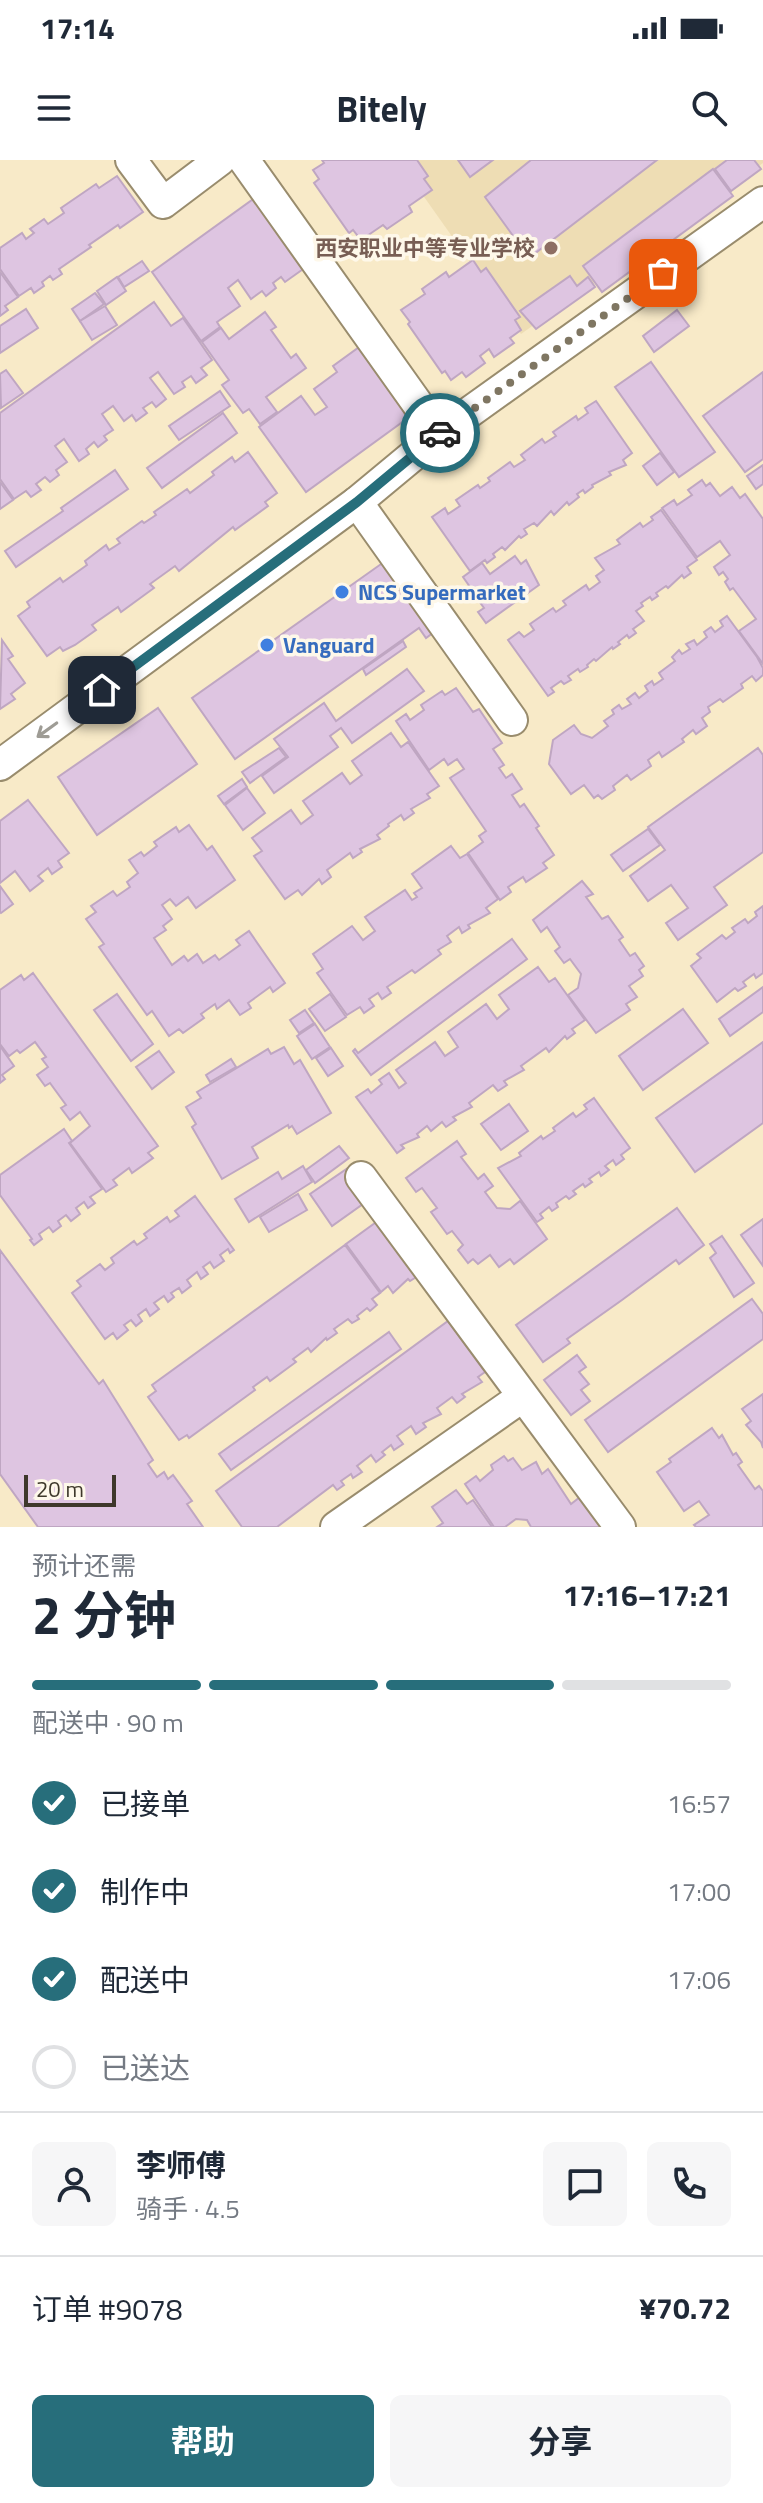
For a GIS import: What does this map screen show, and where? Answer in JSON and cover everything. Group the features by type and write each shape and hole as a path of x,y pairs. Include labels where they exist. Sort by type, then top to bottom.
{"street":[{"path":"131,160 163,203 220,160"},
{"path":"244,160 439,434"},
{"path":"0,765 357,502 439,434 763,202"},
{"path":"357,502 512,720"},
{"path":"361,1177 620,1527"},
{"path":"336,1527 522,1397"}],"shaded area":[{"name":"西安职业中等专业学校","path":"398,160 763,160 763,163 521,334"}],"building":[{"path":"322,160 417,160 428,176 424,179 432,190 409,206 412,212 387,229 383,225 361,240 353,230 349,233 314,183 319,179 313,170 324,163"},
{"path":"458,160 493,160 470,177"},
{"path":"531,160 657,160 529,258 485,197"},
{"path":"727,160 754,160 761,169 731,191 715,169"},
{"path":"713,169 733,196 602,292 583,266"},
{"path":"117,176 143,212 89,245 91,247 59,269 62,274 53,280 50,276 42,282 44,286 34,293 31,288 19,296 0,269 0,248 22,233 26,239 34,233 30,229 44,219 48,224 64,213 61,208 96,184 99,188"},
{"path":"263,192 313,262 285,282 281,277 273,283 276,288 266,296 262,291 251,299 238,280 228,288 240,306 217,322 220,327 201,341 152,272"},
{"path":"473,260 481,272 486,268 520,317 515,320 521,330 510,338 514,343 494,357 489,349 480,356 485,363 466,377 462,372 451,380 445,371 442,373 401,310 425,294 422,289 446,272 449,277"},
{"path":"142,261 149,271 124,287 118,277"},
{"path":"0,272 18,297 5,306 8,310 0,316"},
{"path":"570,276 577,286 588,277 595,287 536,329 520,311"},
{"path":"117,277 126,291 106,305 97,291"},
{"path":"95,293 104,304 80,321 72,309"},
{"path":"154,302 171,326 183,318 212,360 201,368 207,375 196,383 191,376 182,382 185,387 174,394 158,372 150,378 166,399 156,407 152,402 143,408 147,413 136,421 132,415 124,421 113,406 102,414 113,430 104,436 107,440 98,447 94,442 86,449 89,454 79,461 64,439 55,446 67,462 56,470 59,475 50,482 45,477 36,484 41,490 31,497 26,491 14,499 0,479 0,413"},
{"path":"105,306 117,325 92,340 80,321"},
{"path":"26,309 38,328 0,353 0,326"},
{"path":"677,310 689,326 654,352 643,336"},
{"path":"265,312 276,327 271,330 291,358 296,354 306,368 266,397 277,412 260,424 249,409 243,413 222,385 229,380 202,342 221,328 229,339"},
{"path":"362,345 412,415 306,492 259,427 301,396 315,415 327,407 314,389 337,372 333,366"},
{"path":"651,362 715,452 679,477 615,387"},
{"path":"6,370 23,393 1,408 0,374"},
{"path":"763,372 763,459 745,472 703,416"},
{"path":"220,391 230,406 179,440 169,426"},
{"path":"596,401 632,453 623,460 626,465 609,472 611,475 592,485 585,493 583,490 577,494 579,497 569,505 567,502 554,515 551,511 537,526 534,523 524,529 527,534 521,538 519,536 505,550 502,547 487,563 485,560 470,571 432,517 445,508 448,514 460,506 456,500 490,481 488,478 510,462 514,467 525,460 521,455 542,439 545,443 556,436 553,432 576,416 578,420 588,413 585,408"},
{"path":"223,413 237,433 162,488 147,468"},
{"path":"248,452 277,493 265,502 268,506 235,530 233,527 179,571 175,566 150,584 154,588 121,612 118,607 92,625 96,630 75,645 63,651 60,647 47,656 18,616 30,607 27,602 60,578 63,582 87,565 85,561 106,545 109,550 120,543 117,539 156,515 154,512 187,489 190,493 232,457 235,462"},
{"path":"660,453 674,472 657,485 643,466"},
{"path":"763,465 763,484 756,489 747,476"},
{"path":"115,470 128,489 16,567 5,551"},
{"path":"702,480 706,486 710,483 720,496 732,487 740,498 745,494 763,519 763,664 739,631 756,619 733,588 730,590 723,572 719,575 714,567 730,555 720,541 697,557 662,508 674,500 677,505 692,495 688,490"},
{"path":"0,482 13,500 0,509"},
{"path":"661,510 697,560 687,567 691,573 684,578 682,575 668,588 666,586 652,600 650,597 641,603 643,606 636,611 644,621 633,629 636,633 629,638 627,635 618,642 620,644 596,661 594,659 588,667 568,676 571,680 564,684 561,681 551,688 554,692 548,696 508,640 519,632 524,637 534,630 530,624 553,608 556,612 566,605 563,601 586,585 589,590 600,582 596,576 604,570 595,558 620,544 617,540 640,523 643,527 653,520 651,517"},
{"path":"515,556 521,564 526,560 539,585 486,623 478,612 484,608 476,597 471,600 464,591 470,587 463,577 482,563 490,574"},
{"path":"391,557 445,624 426,638 419,628 235,759 192,698"},
{"path":"727,616 757,657 763,675 756,681 752,676 741,684 743,688 723,702 720,699 708,707 710,712 702,718 707,726 696,734 693,730 682,739 684,742 662,757 659,752 648,760 651,766 631,780 627,775 613,786 615,790 602,799 598,795 594,798 584,785 571,794 549,764 553,740 574,725 581,734 592,738 608,726 604,721 614,714 612,710 619,705 622,709 631,704 627,699 635,693 639,698 648,691 645,686 663,679 659,673 675,661 672,657 679,650 682,654 690,649 686,644 694,640 697,645 707,637 704,632 711,627 715,632 723,626 720,621"},
{"path":"2,640 13,656 8,659 25,683 11,694 15,699 0,709"},
{"path":"403,641 406,647 366,675 363,669"},
{"path":"407,669 424,691 352,743 341,728 330,736 338,747 274,793 262,776 288,757 274,739 324,703 336,721"},
{"path":"456,688 473,712 479,709 502,743 493,749 504,765 499,768 506,778 512,774 522,789 512,795 520,807 524,804 554,855 543,863 547,868 526,882 523,877 508,887 511,892 500,900 468,853 483,842 479,836 486,831 450,778 464,769 457,759 448,765 444,759 429,770 396,721 406,714 410,720 424,710 421,705 442,691 445,695"},
{"path":"158,708 197,764 97,835 58,777"},
{"path":"391,733 401,747 408,742 439,786 427,794 430,798 411,809 414,813 404,820 401,815 388,824 377,835 380,839 360,849 362,852 353,858 350,853 327,870 331,877 322,884 319,879 302,895 298,890 285,899 254,856 262,851 252,838 291,810 301,824 313,815 303,801 342,773 350,784 362,775 352,761"},
{"path":"279,748 286,757 250,783 242,772"},
{"path":"758,748 763,755 763,852 714,887 727,905 678,940 666,923 688,908 671,885 648,901 630,876 665,850 648,827"},
{"path":"242,779 247,787 224,804 218,796"},
{"path":"247,788 265,813 243,830 225,805"},
{"path":"28,800 69,853 58,861 62,867 52,874 48,868 38,876 43,881 30,891 15,871 0,883 0,821"},
{"path":"189,825 207,850 212,846 235,880 196,908 188,897 176,906 170,899 162,905 172,919 163,926 166,930 154,938 172,965 184,956 188,961 197,954 203,963 215,955 219,960 240,945 236,940 249,931 285,983 273,992 270,987 248,1003 251,1008 240,1015 229,1000 217,1009 215,1004 201,1014 204,1018 183,1033 179,1029 169,1036 152,1011 147,1015 99,947 104,944 86,919 96,912 91,906 113,891 117,896 130,887 127,882 138,873 129,860 141,852 144,856 157,846 154,842 176,827 179,832"},
{"path":"648,829 660,845 623,871 611,855"},
{"path":"451,846 460,858 467,854 498,899 486,908 490,913 468,925 470,928 462,933 459,927 447,936 451,942 438,950 441,954 415,973 412,970 387,987 391,993 382,999 378,993 369,999 374,1006 364,1013 360,1007 347,1015 317,973 323,969 313,954 352,926 363,940 375,931 365,917 405,890 412,900 417,897 414,893 422,888 412,874"},
{"path":"582,881 593,894 586,897 602,919 608,916 623,937 619,940 630,956 635,953 644,966 639,970 643,976 629,986 637,997 626,1004 630,1010 596,1033 568,995 578,988 581,974 570,959 564,963 555,951 560,947 547,927 541,932 533,920"},
{"path":"0,886 13,904 1,913 0,912"},
{"path":"763,906 763,973 756,978 754,974 743,982 746,986 738,991 735,988 717,1002 691,966 701,958 697,954 722,935 726,939 735,932 732,928 745,919 748,923"},
{"path":"512,939 527,959 371,1075 353,1051 355,1049 358,1053"},
{"path":"538,967 549,982 555,978 585,1020 572,1029 575,1033 567,1039 565,1036 549,1052 546,1048 521,1066 524,1070 504,1081 507,1085 498,1091 493,1085 469,1103 472,1107 453,1117 456,1120 446,1127 442,1122 431,1131 427,1126 417,1134 419,1137 401,1145 404,1148 397,1153 356,1097 368,1089 371,1093 382,1084 379,1080 389,1073 399,1088 406,1083 396,1070 435,1042 445,1056 458,1047 448,1032 486,1004 497,1019 509,1009 499,995"},
{"path":"33,973 158,1146 148,1153 153,1158 132,1173 129,1168 113,1180 117,1185 106,1192 70,1143 90,1126 80,1112 70,1120 61,1108 66,1105 50,1083 45,1086 37,1075 48,1067 42,1059 46,1057 35,1042 20,1053 17,1050 9,1056 0,1044 0,990 21,975 24,980"},
{"path":"763,987 763,1012 730,1036 719,1019"},
{"path":"117,994 153,1044 131,1061 94,1010"},
{"path":"330,994 346,1017 325,1031 309,1009"},
{"path":"683,1009 708,1043 643,1090 619,1056"},
{"path":"305,1010 314,1023 299,1033 290,1020"},
{"path":"315,1024 330,1047 312,1059 297,1036"},
{"path":"763,1042 763,1123 695,1172 656,1118"},
{"path":"0,1046 14,1066 2,1075 5,1079 0,1083"},
{"path":"284,1047 294,1064 300,1060 331,1113 297,1134 288,1125 252,1147 258,1158 222,1179 192,1127 196,1124 186,1107 201,1098 197,1092 268,1049 271,1054"},
{"path":"331,1048 343,1066 328,1076 316,1058"},
{"path":"159,1051 174,1072 152,1089 136,1067"},
{"path":"231,1059 236,1067 210,1082 206,1075"},
{"path":"594,1098 630,1148 621,1155 624,1159 616,1165 613,1160 605,1166 609,1170 589,1179 592,1182 573,1191 576,1194 569,1199 566,1196 556,1203 558,1207 552,1211 549,1207 540,1214 543,1218 537,1222 498,1168 521,1156 519,1153 541,1136 543,1139 555,1131 553,1128 573,1113 576,1117 587,1109 584,1105"},
{"path":"509,1104 528,1131 501,1150 481,1124"},
{"path":"64,1129 72,1141 69,1143 102,1189 90,1197 95,1203 88,1208 84,1202 76,1208 80,1214 71,1221 66,1215 58,1221 61,1226 53,1232 49,1227 39,1234 42,1239 34,1245 0,1195 0,1175"},
{"path":"457,1141 466,1154 461,1157 478,1179 484,1174 493,1186 485,1192 497,1208 510,1209 520,1201 547,1239 514,1264 510,1259 499,1267 490,1255 478,1264 473,1259 468,1263 458,1250 463,1245 452,1231 447,1234 431,1212 437,1208 422,1188 416,1192 406,1178"},
{"path":"339,1146 349,1158 315,1183 306,1170"},
{"path":"303,1166 312,1182 249,1222 235,1199 278,1172 282,1179"},
{"path":"348,1168 370,1199 332,1226 310,1194"},
{"path":"298,1194 307,1210 269,1232 260,1217"},
{"path":"195,1196 234,1250 230,1253 228,1249 220,1255 224,1261 214,1268 210,1262 203,1267 208,1274 201,1279 197,1272 187,1280 191,1286 182,1293 179,1288 171,1293 174,1297 168,1302 164,1296 154,1303 159,1309 150,1316 146,1309 138,1315 142,1321 136,1326 131,1320 124,1325 128,1330 117,1339 113,1333 105,1339 72,1293 81,1286 77,1281 100,1264 105,1270 114,1263 111,1258 134,1241 137,1245 147,1238 144,1234 167,1217 170,1222 179,1216 175,1211"},
{"path":"677,1208 704,1245 679,1264 676,1260 567,1339 570,1343 543,1362 516,1325"},
{"path":"386,1215 418,1276 410,1281 408,1279 393,1293 388,1286 381,1292 346,1244"},
{"path":"763,1219 763,1266 741,1235"},
{"path":"722,1236 754,1283 734,1297 710,1258 716,1253 710,1244"},
{"path":"345,1245 380,1293 372,1299 377,1305 370,1311 367,1308 352,1323 348,1319 334,1329 337,1333 326,1338 311,1352 308,1348 293,1359 296,1362 270,1381 267,1377 253,1387 255,1390 189,1438 187,1435 179,1440 148,1397 156,1391 152,1385"},
{"path":"0,1250 99,1384 103,1380 153,1460 148,1464 157,1477 164,1472 168,1479 173,1475 192,1501 187,1504 203,1527 38,1527 0,1474"},
{"path":"752,1299 763,1314 763,1339 608,1452 585,1420"},
{"path":"448,1321 485,1372 478,1377 482,1382 462,1394 465,1397 457,1403 452,1397 437,1408 441,1414 423,1423 426,1427 416,1434 411,1426 397,1436 403,1444 394,1450 391,1445 376,1462 371,1455 357,1466 362,1472 353,1478 351,1474 341,1481 344,1485 337,1490 333,1485 277,1527 242,1527 216,1491"},
{"path":"389,1332 401,1349 231,1470 219,1454"},
{"path":"577,1355 586,1367 579,1372 589,1384 581,1390 590,1401 571,1415 544,1380"},
{"path":"763,1394 763,1448 746,1425 751,1421 742,1409"},
{"path":"712,1428 719,1438 722,1435 733,1455 736,1453 742,1462 738,1465 755,1489 759,1486 763,1491 763,1527 696,1527 694,1525 709,1515 699,1501 684,1511 657,1472 671,1462 669,1459"},
{"path":"504,1456 508,1461 513,1458 522,1470 536,1462 542,1474 548,1469 571,1504 580,1497 611,1527 531,1527 527,1520 516,1519 505,1527 494,1527 465,1484 476,1476 480,1481 493,1470 491,1465"},
{"path":"456,1490 467,1504 473,1500 492,1527 437,1527 443,1523 432,1507"}],"way so far":[{"path":"440,433 663,273"}],"place":[{"name":"西安职业中等专业学校","path":"551,248"},
{"name":"NCS Supermarket","path":"342,592"},
{"name":"Vanguard","path":"267,645"}],"route":[{"path":"102,690 357,502 440,433"}]}
